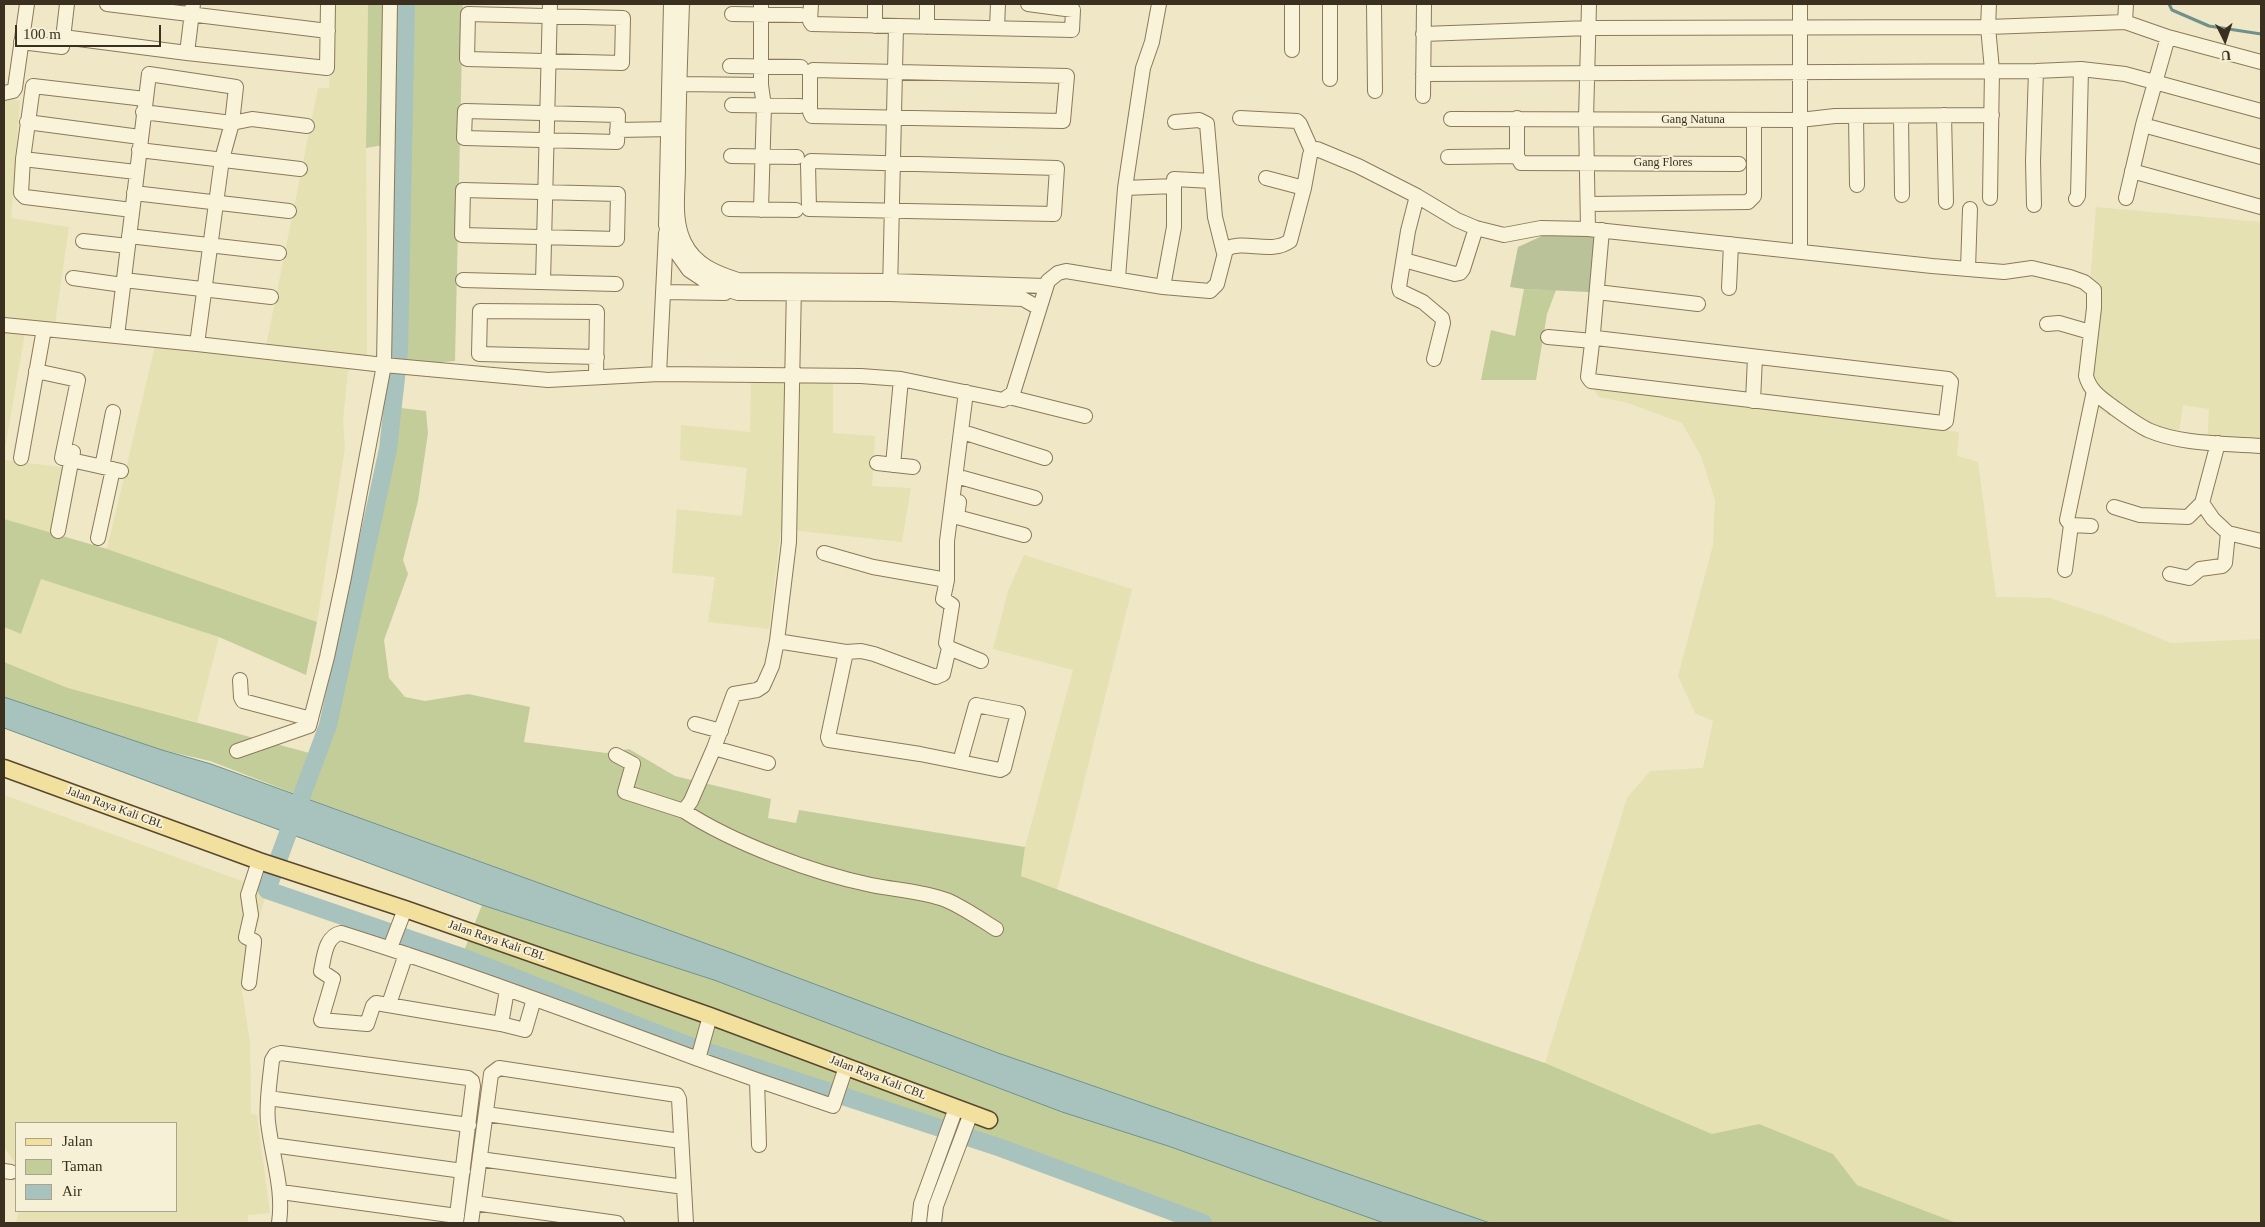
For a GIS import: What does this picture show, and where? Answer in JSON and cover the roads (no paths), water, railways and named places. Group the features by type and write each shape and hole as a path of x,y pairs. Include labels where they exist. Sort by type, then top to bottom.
{"main road":[{"name":"Jalan Raya Kali CBL","path":"4,768 257,867 405,909 710,1016 989,1120"}],"street":[{"path":"4,93 13,92 15,88 27,4"},
{"path":"21,42 62,47 67,4"},
{"path":"107,4 193,9 328,31"},
{"path":"62,37 327,68 328,4"},
{"path":"237,751 309,726 327,657 344,577 386,365 390,4"},
{"path":"671,4 672,130 678,223 684,243 698,262 715,272 738,280 794,288"},
{"path":"660,374 666,225 672,130 679,84 682,4"},
{"path":"811,4 810,22 812,24 1072,30 1073,10 1028,4"},
{"path":"875,4 875,26"},
{"path":"927,4 927,27"},
{"path":"997,28 998,4"},
{"path":"1118,278 1125,188 1143,68 1152,42 1159,4"},
{"path":"1292,4 1292,50"},
{"path":"1330,4 1330,78"},
{"path":"1374,4 1375,91"},
{"path":"1423,96 1424,4"},
{"path":"1588,229 1586,119 1589,4"},
{"path":"1800,4 1800,251"},
{"path":"1989,4 1988,27 1992,70 1990,198"},
{"path":"2126,4 2126,22"},
{"path":"187,53 193,9"},
{"path":"732,14 761,9 801,15"},
{"path":"761,9 761,85 764,106 761,210"},
{"path":"543,282 550,10"},
{"path":"550,10 623,18 622,63 466,59 468,14 550,10"},
{"path":"1423,34 1589,28 1800,29 1988,27 2126,22 2168,38 2261,62"},
{"path":"890,288 896,26"},
{"path":"2126,198 2143,124 2168,38"},
{"path":"730,66 801,67"},
{"path":"1423,74 1992,70 2036,72 2081,69 2109,71 2155,81 2261,110"},
{"path":"2076,199 2078,196 2081,69"},
{"path":"813,70 895,73 1067,76 1063,121 812,116 810,112 810,73 813,70"},
{"path":"2034,205 2033,161 2036,72"},
{"path":"117,336 139,143 149,74 236,87 232,123 222,159 198,344"},
{"path":"679,84 761,85"},
{"path":"132,210 25,197 21,193 27,122 33,86 144,105 232,123 252,119 307,126"},
{"path":"732,105 800,106"},
{"path":"465,111 547,113 618,115 617,142 464,138 465,111"},
{"path":"1944,115 1946,202"},
{"name":"Gang Natuna","path":"1452,119 1800,120 1856,116 1992,115"},
{"path":"1856,116 1857,185"},
{"path":"1901,116 1902,194"},
{"path":"1224,253 1232,246 1270,247 1281,246 1290,241 1312,151 1297,121 1240,118"},
{"path":"1448,157 1517,156 1516,118"},
{"path":"1009,397 1013,393 1045,286 1058,273 1066,271 1162,286 1210,291 1217,284 1224,253 1215,217 1207,124 1199,120 1175,122"},
{"path":"1588,204 1748,202 1754,196 1754,120"},
{"path":"27,122 222,159 300,169"},
{"path":"2143,124 2261,157"},
{"path":"617,130 672,130"},
{"path":"1312,151 1322,150 1358,166 1418,196 1457,220 1476,228 1504,235 1541,228 1602,230 1968,269 2004,272 2032,268 2084,282 2094,292 2086,376 2090,387 2094,391 2146,429 2171,438 2261,446"},
{"path":"731,156 797,157"},
{"name":"Gang Flores","path":"1517,156 1521,162 1739,164"},
{"path":"23,159 136,172"},
{"path":"811,162 892,163 1057,168 1054,214 809,209 808,164 811,162"},
{"path":"2132,171 2261,207"},
{"path":"1266,178 1304,188"},
{"path":"1162,286 1174,227 1174,179 1212,181"},
{"path":"1125,188 1174,186"},
{"path":"463,190 545,192 618,194 617,238 462,235 463,190"},
{"path":"134,193 289,211"},
{"path":"1418,196 1408,231 1399,287 1400,291 1435,310 1442,320 1434,359"},
{"path":"1968,269 1970,209"},
{"path":"729,210 796,210"},
{"path":"666,225 674,249 690,270 710,284 738,293"},
{"path":"1404,260 1455,274 1460,273 1476,228"},
{"path":"1548,337 1593,338 1948,379 1951,382 1946,421 1943,423 1590,381 1588,377 1593,338 1602,230"},
{"path":"83,241 128,241 210,246 279,253"},
{"path":"1728,288 1731,244"},
{"path":"73,278 205,289 271,297"},
{"path":"463,280 616,284"},
{"path":"663,292 738,293 794,288 1045,286"},
{"path":"684,811 691,801 714,748 734,694 757,690 763,686 772,666 777,641 789,542 794,288"},
{"path":"890,288 1023,299 1039,308"},
{"path":"1597,292 1698,304"},
{"path":"596,376 597,356 598,312 480,311 479,354 597,356"},
{"path":"2047,324 2059,323 2090,332"},
{"path":"4,325 198,344 408,368 548,380 660,374 791,374 901,378 998,400 1009,397 1085,416"},
{"path":"21,458 44,329"},
{"path":"1753,401 1755,357"},
{"path":"36,371 78,380 62,458 112,469"},
{"path":"892,465 901,378"},
{"path":"2091,526 2071,524 2067,520 2094,391"},
{"path":"971,393 969,434 957,517 1024,535"},
{"path":"971,393 947,541 946,580 943,599 952,605 946,643 949,648 982,661"},
{"path":"58,531 82,405"},
{"path":"98,538 112,469 113,412"},
{"path":"969,434 1045,458"},
{"path":"2114,508 2140,515 2188,517 2202,503 2218,443"},
{"path":"877,463 913,467"},
{"path":"963,478 1035,498"},
{"path":"2202,503 2213,518 2228,533 2261,541"},
{"path":"2065,570 2071,524"},
{"path":"2170,574 2189,578 2200,569 2222,566 2227,558 2228,533"},
{"path":"824,553 873,567 946,580"},
{"path":"777,641 846,652 861,651 936,677 943,674 949,648"},
{"path":"846,652 828,737 829,740 920,754 960,762 1002,770 1018,713 976,705 960,762"},
{"path":"240,680 241,697 244,701 310,719"},
{"path":"695,724 721,731"},
{"path":"714,748 768,763"},
{"path":"616,755 633,764 626,792 684,811 709,828 798,864 870,884 913,891 946,900 996,929"},
{"path":"249,983 252,939 246,937 251,915 248,895 257,867"},
{"path":"391,947 405,909"},
{"path":"534,1000 526,1030 501,1024 431,1014 390,1004 374,1005 367,1024 321,1020 333,979 321,972 327,944 334,936 341,933 391,947 534,1000 700,1051 757,1080 833,1106 846,1066"},
{"path":"390,1004 406,954"},
{"path":"501,1024 507,990"},
{"path":"700,1051 710,1016"},
{"path":"279,1223 281,1192 268,1121 268,1098 272,1060 275,1055 291,1054 468,1078 472,1081 469,1125 456,1219 281,1192"},
{"path":"471,1223 491,1074 499,1068 673,1093 679,1099 686,1223"},
{"path":"757,1080 759,1145"},
{"path":"268,1098 469,1125"},
{"path":"919,1223 921,1204 950,1124 963,1110"},
{"path":"934,1223 936,1206 965,1129 963,1110"},
{"path":"486,1114 681,1141"},
{"path":"272,1145 463,1170"},
{"path":"480,1159 684,1187"},
{"path":"474,1203 617,1223"}],"water":[{"path":"4,697 162,750 211,764 732,953 998,1053 1490,1223 1384,1223 1168,1146 1062,1112 714,980 482,905 4,728"}],"waterway":[{"path":"406,4 399,351 388,449 328,725 267,890 459,956 684,1044 1001,1148 1203,1223"},
{"path":"2169,4 2172,10 2209,26 2261,34"}]}
